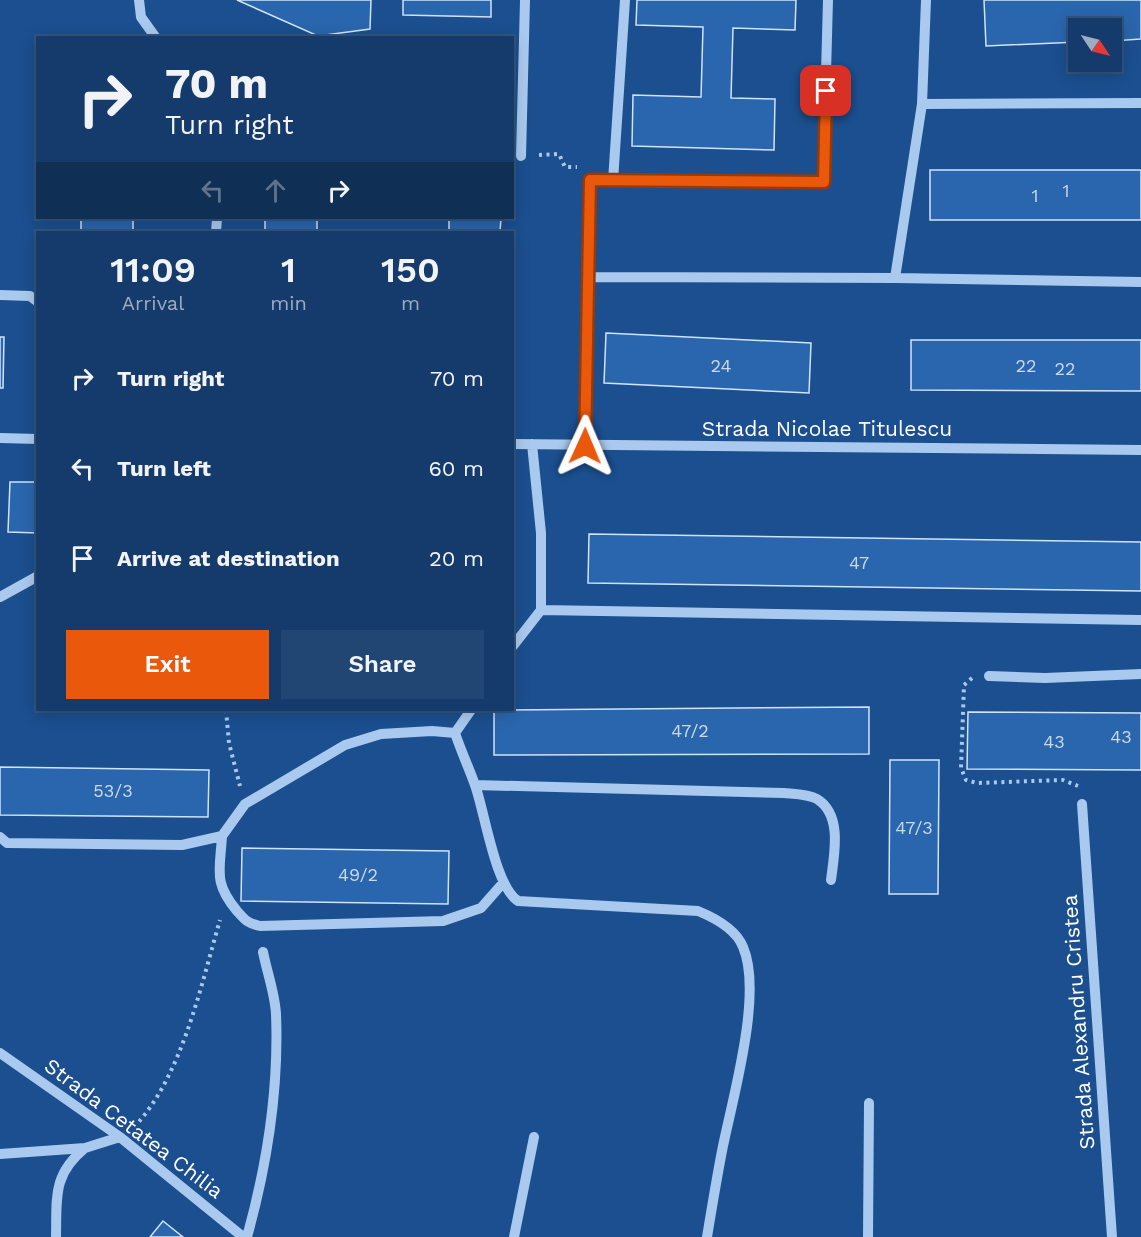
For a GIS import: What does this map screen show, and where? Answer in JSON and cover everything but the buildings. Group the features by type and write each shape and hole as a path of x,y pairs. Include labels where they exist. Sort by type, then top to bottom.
{"street":[{"path":"139,0 141,17 155,36"},
{"path":"521,156 525,0"},
{"path":"608,181 625,0"},
{"path":"585,446 590,180 824,182 828,0"},
{"path":"895,278 922,104 926,0"},
{"path":"922,104 1141,103"},
{"path":"587,277 1141,282"},
{"path":"0,295 30,296 36,300"},
{"path":"0,438 36,439"},
{"name":"Strada Nicolae Titulescu","path":"514,444 1141,450"},
{"path":"514,645 541,610 541,532 532,444"},
{"path":"0,597 36,577"},
{"path":"541,610 1141,620"},
{"path":"989,676 1045,678 1141,674"},
{"path":"455,733 470,711"},
{"path":"455,733 432,731 381,734 345,745 245,804 222,836 220,885 226,899 247,923 260,926 443,921 481,908 503,883"},
{"path":"455,733 475,786 503,883 511,896 518,901 698,911 721,922 743,946 749,966 749,1001 743,1049 707,1237"},
{"path":"475,786 784,794 817,799 832,815 835,849 831,880"},
{"name":"Strada Alexandru Cristea","path":"1082,804 1112,1237"},
{"path":"0,837 7,843 182,845 222,836"},
{"path":"245,1237 260,1186 274,1098 276,1012 263,952"},
{"name":"Strada Cetatea Chilia","path":"0,1053 121,1138 245,1237"},
{"path":"868,1237 869,1103"},
{"path":"514,1237 534,1137"},
{"path":"0,1154 85,1148 121,1138"},
{"path":"56,1237 57,1196 62,1172 70,1160 85,1148"}],"path":[{"path":"521,156 559,154 565,167 599,166 608,181"},
{"path":"989,676 975,676 964,685 961,768 966,780 976,783 1063,780 1079,786 1082,804"},
{"path":"226,711 229,743 245,804"},
{"path":"121,1138 138,1123 158,1093 186,1034 226,899"}],"route":[{"path":"585,446 590,180 824,182 826,91"}]}
